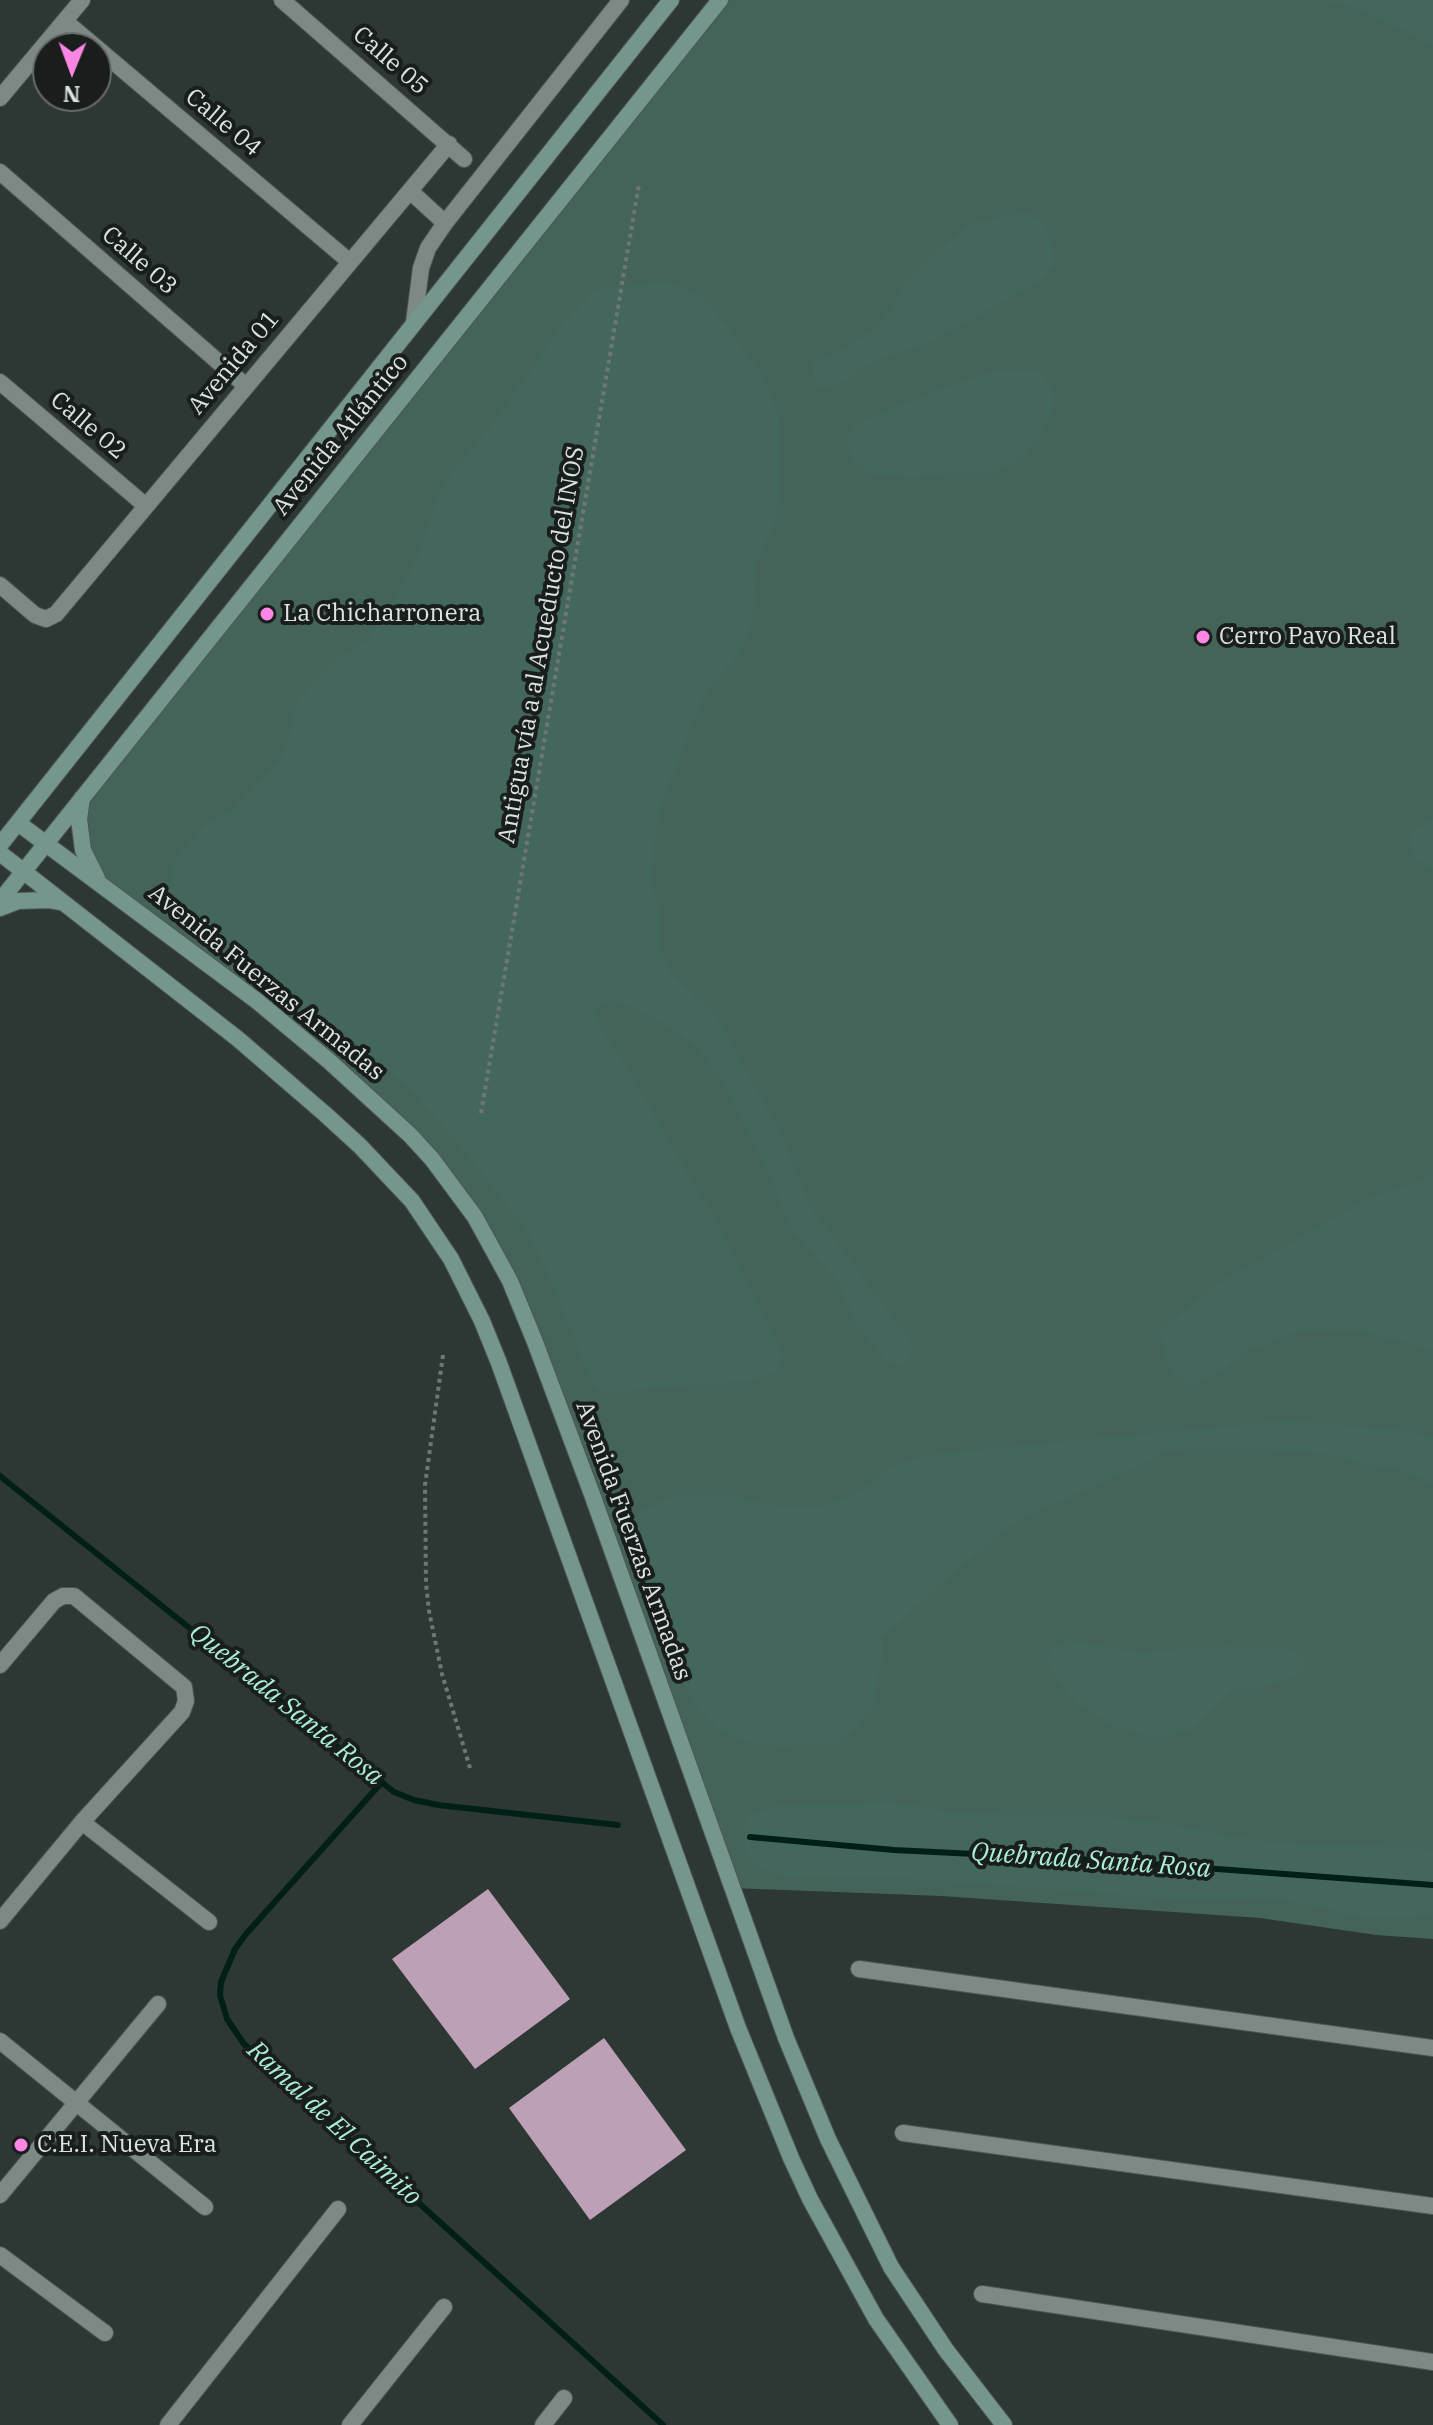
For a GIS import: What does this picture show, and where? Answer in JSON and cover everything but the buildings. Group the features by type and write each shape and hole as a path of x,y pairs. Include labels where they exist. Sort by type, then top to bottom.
{"street":[{"path":"0,98 82,0"},
{"name":"Calle 05","path":"282,0 464,159"},
{"path":"414,322 421,268 428,248 621,0"},
{"name":"Avenida Atlántico","path":"0,845 671,0"},
{"name":"Avenida Atlántico","path":"0,901 720,0"},
{"name":"Calle 04","path":"65,21 350,262"},
{"name":"Avenida 01","path":"0,585 35,615 46,619 56,614 449,144"},
{"name":"Calle 03","path":"0,172 246,386"},
{"path":"410,191 445,223"},
{"name":"Calle 02","path":"0,382 146,506"},
{"path":"82,797 79,819 83,850 100,883"},
{"name":"Avenida Fuerzas Armadas","path":"18,823 257,1001 378,1104 432,1159 488,1239 521,1307 583,1469 786,2038 817,2114 851,2190 891,2267 946,2350 1004,2425"},
{"path":"0,853 238,1039 360,1146 412,1201 451,1259 499,1363 738,2028 786,2147 810,2199 869,2308 950,2425"},
{"path":"0,908 18,901 66,903"},
{"path":"0,1665 54,1601 63,1596 74,1596 184,1687 186,1701 182,1712 82,1822 0,1921"},
{"path":"82,1822 209,1922"},
{"path":"859,1969 1433,2048"},
{"path":"0,2195 158,2004"},
{"path":"0,2041 205,2207"},
{"path":"903,2133 1433,2206"},
{"path":"168,2425 338,2209"},
{"path":"0,2255 105,2333"},
{"path":"982,2294 1433,2362"},
{"path":"350,2425 444,2307"},
{"path":"543,2425 564,2398"}],"path":[{"name":"Antigua vía a al Acueducto del INOS","path":"481,1113 639,184"},
{"path":"443,1355 425,1485 426,1584 442,1674 470,1768"}],"green space":[{"path":"720,0 1433,0 1433,1939 1376,1935 1260,1918 941,1896 732,1888 510,1281 432,1159 90,867 82,797"},
{"path":"1325,0 1433,0 1433,47 1408,32 1351,7"},
{"path":"1029,213 1045,224 1052,244 1055,265 1041,281 925,345 888,356 861,369 843,383 822,388 814,380 814,363 854,343 879,326 904,283 924,262 971,224"},
{"path":"659,281 679,285 704,298 727,326 762,375 778,414 780,440 779,490 774,524 755,566 753,619 740,653 705,693 664,797 655,839 651,885 659,911 660,948 669,972 717,1017 785,1142 810,1206 912,1344 910,1359 901,1366 887,1362 854,1321 839,1282 793,1232 726,1086 700,1050 671,1028 630,1006 607,1000 596,1008 599,1024 715,1217 782,1354 779,1371 754,1381 611,1394 595,1389 529,1233 456,1140 407,1087 339,1029 269,989 236,960 178,904 170,883 174,860 204,826 231,811 282,758 299,699 332,662 367,640 383,618 418,557 442,485 500,415 561,325 595,290"},
{"path":"1034,369 1046,379 1055,394 1050,419 1026,453 1000,471 914,478 874,475 852,460 847,434 862,421 939,389 995,371"},
{"path":"1433,817 1433,870 1412,856 1409,838"},
{"path":"1433,1175 1433,1351 1360,1330 1302,1331 1248,1350 1219,1373 1190,1386 1167,1366 1160,1331 1217,1284 1367,1199"},
{"path":"1291,1420 1433,1436 1433,1484 1395,1468 1327,1454 1236,1447 1166,1451 1140,1466 1030,1515 998,1535 911,1611 882,1638 883,1658 872,1707 852,1732 834,1745 775,1746 740,1740 720,1730 694,1704 682,1680 677,1636 651,1585 640,1551 640,1511 670,1497 736,1496 776,1506 821,1507 857,1492 893,1466 932,1454"},
{"path":"1067,1640 1138,1652 1226,1646 1287,1648 1304,1657 1304,1672 1284,1681 1251,1689 1233,1689 1192,1729 1170,1736 1147,1735 1115,1727 1078,1704 1056,1680 1046,1657 1054,1646"},
{"path":"891,1802 951,1812 1093,1815 1158,1822 1265,1842 1433,1850 1433,1913 1414,1918 1379,1919 1276,1898 1182,1900 922,1879 781,1877 753,1864 745,1850 745,1822 754,1813 774,1806"}],"waterway":[{"name":"Quebrada Santa Rosa","path":"0,1476 394,1792 438,1805 618,1825"},
{"name":"Ramal de El Caimito","path":"382,1782 235,1949 221,1982 220,1995 227,2019 244,2044 663,2425"},
{"name":"Quebrada Santa Rosa","path":"750,1837 894,1850 1096,1860 1433,1885"}],"place":[{"name":"La Chicharronera","path":"267,614"},
{"name":"Cerro Pavo Real","path":"1203,637"},
{"name":"C.E.I. Nueva Era","path":"21,2145"}]}
